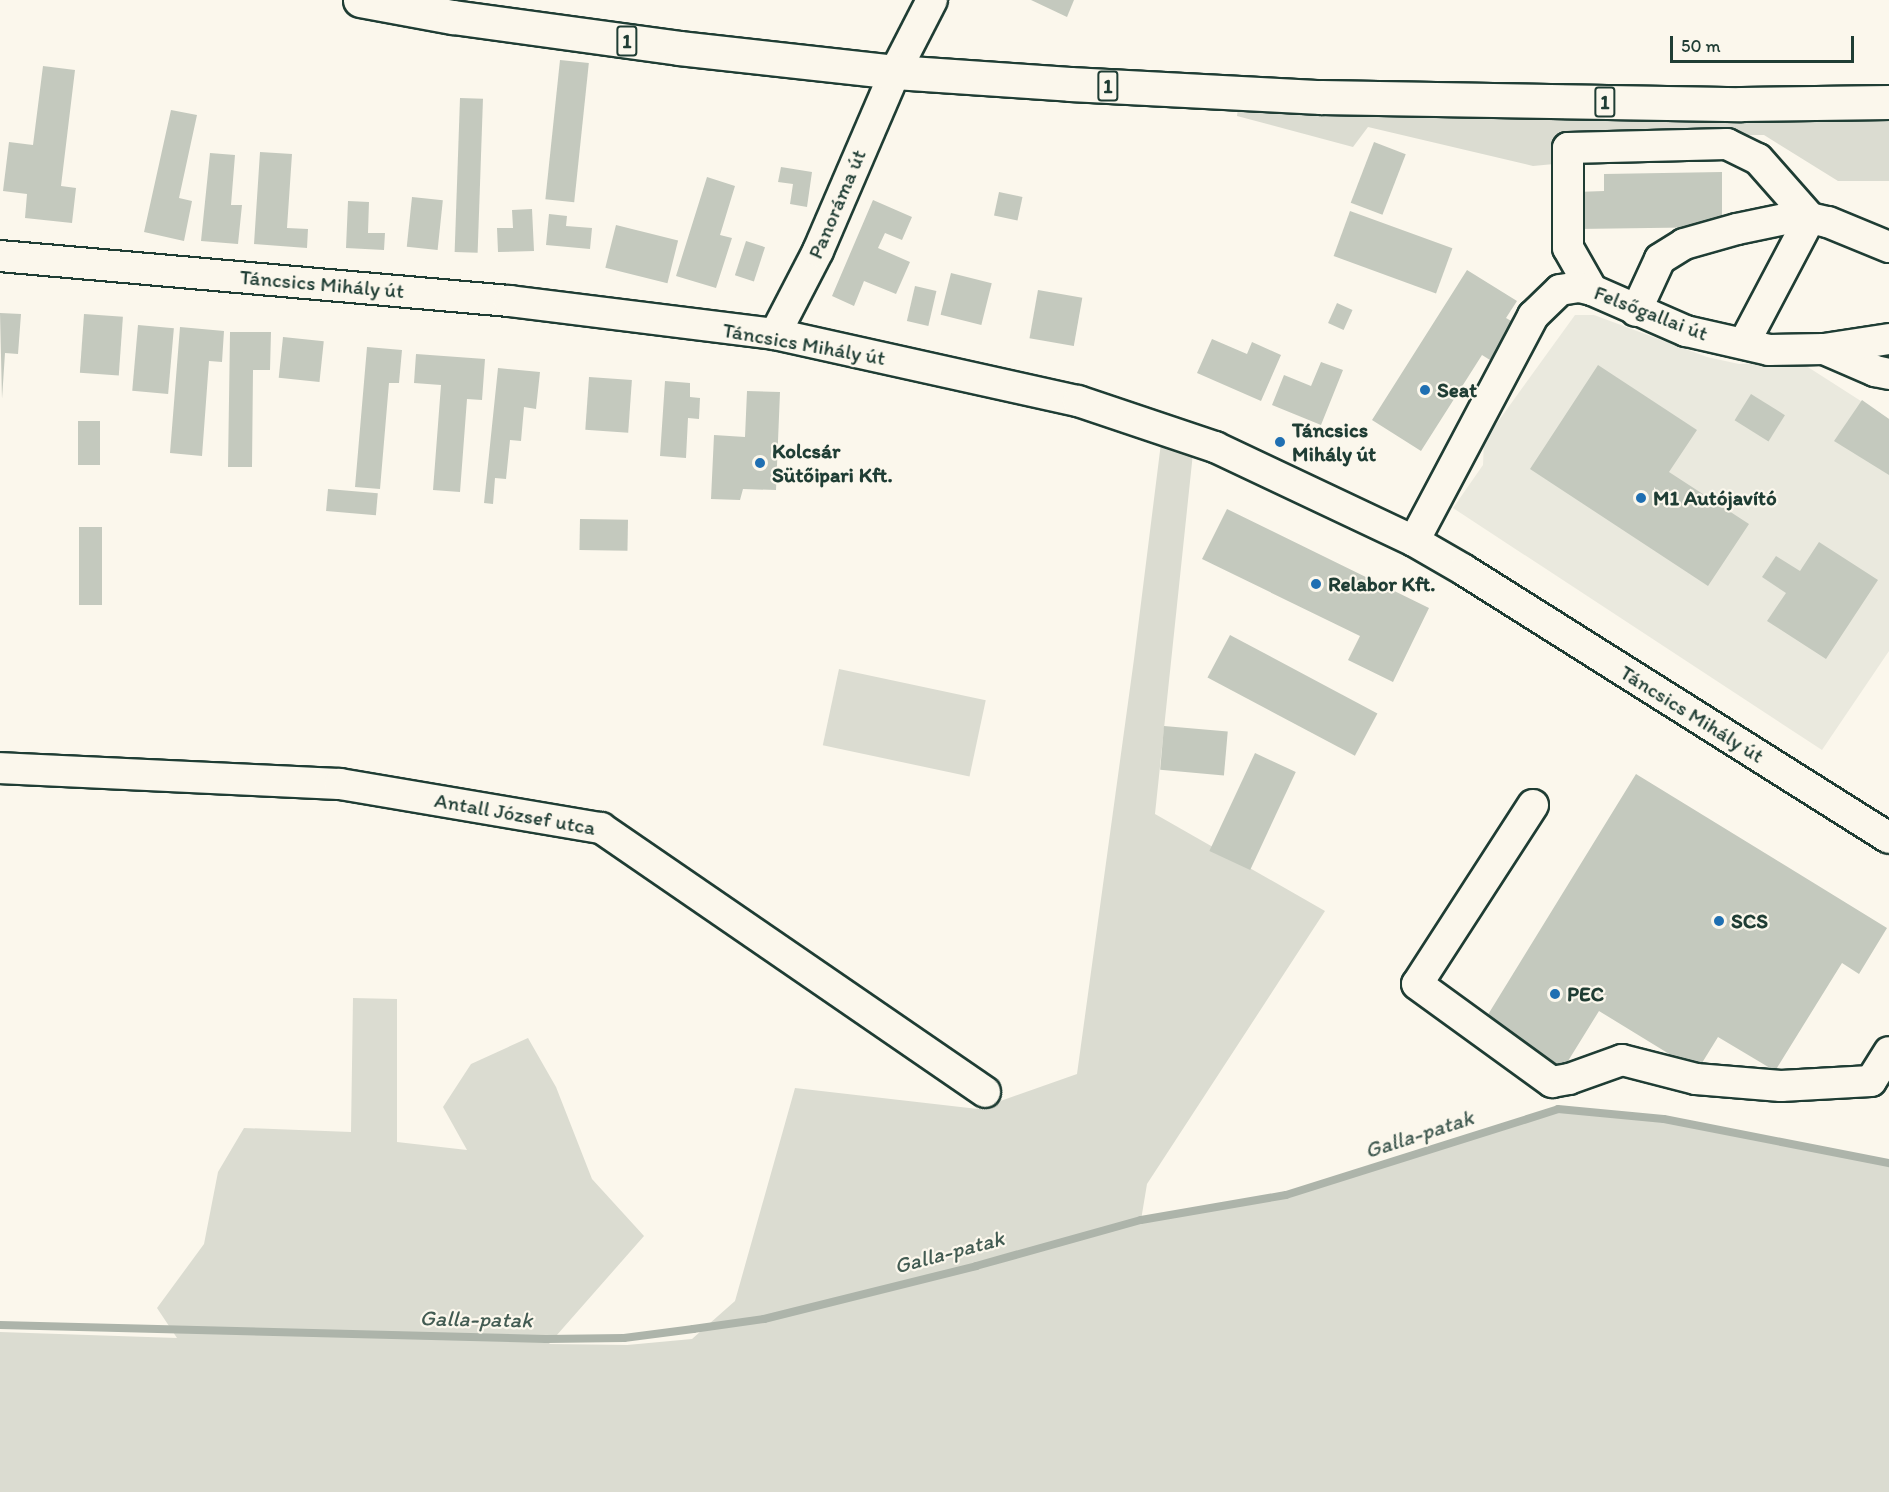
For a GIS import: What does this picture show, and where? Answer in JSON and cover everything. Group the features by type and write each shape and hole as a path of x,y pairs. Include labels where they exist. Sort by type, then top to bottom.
{"main road":[{"name":"1","path":"360,0 453,17 668,47 895,72 1322,96 1741,104 1889,102"}],"street":[{"name":"Panoráma út","path":"775,334 818,251 895,72 932,0"},
{"path":"1592,290 1568,248 1568,148 1727,144 1758,159 1810,218"},
{"path":"1636,311 1660,259 1684,244 1737,229 1785,219 1810,218 1828,222 1889,247"},
{"path":"1744,343 1810,218"},
{"name":"Táncsics Mihály út","path":"0,256 509,301 775,334 1078,401 1215,447 1414,541 1474,576 1889,838"},
{"name":"Felsőgallai út","path":"1414,541 1533,316 1560,290 1579,287 1592,290 1686,331 1769,350 1824,350 1889,339"},
{"path":"1824,350 1875,371 1889,374"},
{"name":"Antall József utca","path":"0,768 340,784 601,828 985,1092"},
{"path":"1533,805 1417,984 1552,1082 1569,1079 1622,1060 1696,1079 1781,1086 1871,1081 1889,1052"}],"shaded area":[{"path":"1239,99 1889,115 1889,181 1838,181 1764,135 1558,136 1554,164 1533,166 1368,127 1353,147 1237,116"},
{"path":"1575,315 1594,315 1707,357 1739,364 1800,362 1889,419 1889,651 1822,750 1453,508 1483,465 1484,441"},
{"path":"1161,443 1193,453 1155,814 1325,911 1147,1184 1141,1220 1286,1195 1558,1109 1664,1119 1889,1163 1889,1492 0,1492 0,1332 177,1338 157,1308 204,1244 218,1172 244,1128 351,1132 353,998 397,999 397,1142 467,1150 443,1107 471,1064 528,1038 556,1087 592,1179 644,1236 549,1344 627,1345 692,1339 735,1301 795,1088 978,1109 1077,1074"},
{"path":"839,669 986,700 970,776 823,745"}],"building":[{"path":"1031,0 1074,0 1067,17"},
{"path":"560,60 589,63 574,202 545,199"},
{"path":"43,66 75,70 61,186 76,188 72,223 25,218 27,194 3,191 9,142 33,145"},
{"path":"460,98 483,99 478,253 455,252"},
{"path":"171,110 197,115 179,198 192,201 184,241 144,232"},
{"path":"1374,142 1406,154 1382,215 1351,203"},
{"path":"260,152 292,154 287,228 308,229 307,248 254,244"},
{"path":"210,153 235,155 231,205 242,205 238,244 201,241"},
{"path":"781,167 812,172 807,207 790,204 793,184 778,182"},
{"path":"1722,172 1722,227 1577,229 1576,192 1604,191 1604,174"},
{"path":"707,177 735,186 720,235 732,238 716,288 676,276"},
{"path":"999,192 1022,197 1017,220 994,215"},
{"path":"412,197 443,200 438,250 407,247"},
{"path":"873,200 912,217 902,240 885,233 878,248 910,262 896,294 864,281 854,306 832,296"},
{"path":"348,201 369,202 368,233 385,233 384,250 346,248"},
{"path":"532,209 534,251 498,252 497,228 513,228 512,210"},
{"path":"1350,211 1452,248 1436,293 1334,256"},
{"path":"549,214 567,216 566,226 592,228 590,249 546,245"},
{"path":"616,225 678,240 667,283 605,268"},
{"path":"746,241 765,247 754,281 735,275"},
{"name":"Seat","path":"1467,270 1517,301 1506,318 1513,322 1490,360 1482,355 1421,451 1372,420"},
{"path":"951,273 992,283 981,325 941,315"},
{"path":"915,286 936,291 928,326 907,321"},
{"path":"1038,290 1082,298 1074,346 1029,338"},
{"path":"1337,303 1353,310 1344,330 1328,323"},
{"path":"0,313 21,314 18,354 5,353 2,399"},
{"path":"84,314 123,317 119,376 80,373"},
{"path":"138,325 174,328 168,394 132,391"},
{"path":"180,327 224,331 222,362 209,361 202,456 170,453"},
{"path":"230,332 271,332 270,370 253,370 252,467 228,467"},
{"path":"283,337 324,341 319,382 279,378"},
{"path":"1212,339 1247,354 1252,342 1281,355 1261,401 1197,373"},
{"path":"367,347 402,350 399,383 389,383 380,489 355,487"},
{"path":"416,354 485,359 482,400 467,399 460,492 433,490 441,385 414,383"},
{"path":"1321,362 1343,370 1321,425 1272,405 1284,375 1311,386"},
{"name":"M1 Autójavító","path":"1598,365 1697,430 1669,472 1749,524 1708,586 1530,469"},
{"path":"498,368 540,372 536,409 524,407 521,441 510,440 506,479 495,478 493,504 484,503"},
{"path":"589,377 632,380 628,433 585,430"},
{"path":"665,381 690,383 690,397 700,398 699,419 688,418 686,458 660,456"},
{"name":"Kolcsár Sütőipari Kft.","path":"747,391 780,392 776,490 743,489 740,500 711,499 714,435 745,437"},
{"path":"1751,394 1785,415 1768,441 1735,420"},
{"path":"1862,400 1889,419 1889,475 1834,441"},
{"path":"78,421 100,421 100,465 78,465"},
{"path":"328,489 378,493 376,515 326,511"},
{"name":"Relabor Kft.","path":"1227,509 1429,608 1393,682 1348,660 1360,636 1202,559"},
{"path":"580,519 628,520 627,551 579,550"},
{"path":"79,527 102,527 102,605 79,605"},
{"path":"1819,542 1878,580 1826,659 1767,621 1786,593 1762,577 1776,556 1800,571"},
{"path":"1230,635 1377,713 1355,756 1207,677"},
{"path":"1164,726 1228,732 1224,775 1160,770"},
{"path":"1255,753 1296,772 1250,870 1209,851"},
{"name":"SCS","path":"1636,774 1887,928 1859,974 1842,963 1775,1071 1718,1037 1697,1071 1599,1011 1560,1074 1481,1026"}],"waterway":[{"name":"Galla-patak","path":"0,1325 546,1339 624,1338 693,1329 764,1319 976,1266 1141,1220 1286,1195 1558,1109 1664,1119 1889,1163"}],"place":[{"name":"Seat","path":"1425,390"},
{"name":"Táncsics Mihály út","path":"1280,442"},
{"name":"Kolcsár Sütőipari Kft.","path":"760,463"},
{"name":"M1 Autójavító","path":"1641,498"},
{"name":"Relabor Kft.","path":"1316,584"},
{"name":"SCS","path":"1719,921"},
{"name":"PEC","path":"1555,994"}]}
